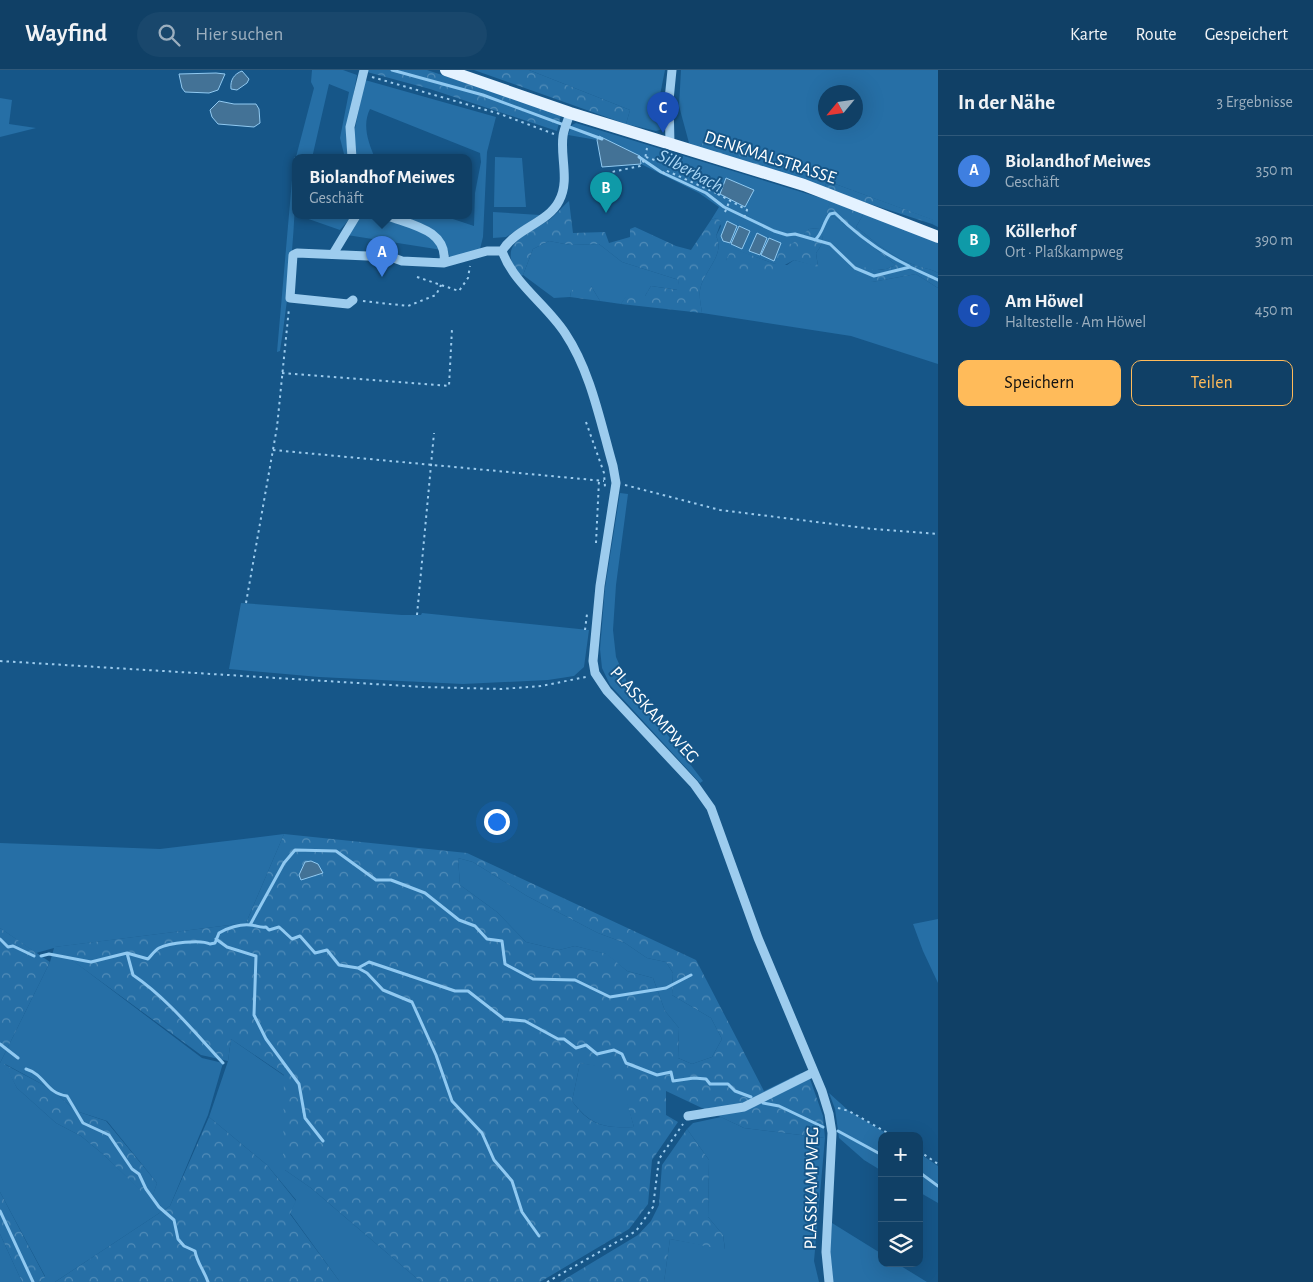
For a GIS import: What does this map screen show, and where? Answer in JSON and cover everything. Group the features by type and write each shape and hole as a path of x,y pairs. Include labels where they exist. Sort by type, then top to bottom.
{"main road":[{"name":"DENKMALSTRASSE","path":"446,70 569,117 670,144 804,185 938,237"}],"street":[{"path":"670,144 669,100 672,70"},
{"path":"352,154 350,127 363,72"},
{"path":"353,300 348,304 290,298 293,255 297,253 333,254 444,263 487,251 502,251 517,234 552,211 559,202 563,192 564,134 569,117"},
{"path":"333,254 354,219"},
{"path":"396,219 430,231 440,240 445,252 444,263"},
{"name":"PLASSKAMPWEG","path":"502,251 510,269 564,332 582,364 614,466 616,483 600,586 593,661 595,673 607,691 694,784 711,808 761,947 828,1110 832,1133 826,1252 829,1282"},
{"path":"688,1116 744,1106 814,1072"}],"path":[{"path":"363,72 564,134"},
{"path":"602,188 612,172 640,166 646,158 646,151"},
{"path":"646,158 672,167 680,167 720,183 716,193"},
{"path":"670,172 672,167"},
{"path":"663,174 664,171 670,172 716,193 747,210 742,221"},
{"path":"725,212 730,200"},
{"path":"417,277 459,291 468,278 472,256"},
{"path":"353,300 408,306 436,295 441,285"},
{"path":"246,603 273,450 290,298"},
{"path":"282,373 449,386 452,329"},
{"path":"586,422 597,450 606,487"},
{"path":"417,615 434,432"},
{"path":"273,450 604,481"},
{"path":"596,550 599,480"},
{"path":"616,483 720,510 819,523 938,534"},
{"path":"585,630 588,609"},
{"path":"0,660 423,687 501,689 541,686 580,680 595,673"},
{"path":"828,1110 849,1111 886,1132"},
{"path":"547,1282 636,1231 646,1220 653,1207 659,1159 688,1116"},
{"path":"923,1154 938,1164"}],"green space":[{"path":"312,70 343,70 357,75 346,136 348,154 344,154 340,138 349,92 329,84 313,154 297,154 314,88 311,82"},
{"path":"368,70 427,70 561,115 557,131 430,89 367,72"},
{"path":"474,70 529,70 630,110 626,124"},
{"path":"529,70 665,70 658,105 663,129 656,131 626,124 630,110"},
{"path":"681,70 938,70 938,227 932,224 933,220 827,181 824,189 780,172 782,165 704,140 700,148 689,143 679,106"},
{"path":"365,80 496,117 487,152 483,237 480,249 450,258 443,240 438,234 426,226 408,219 453,219 474,226 475,193 481,162 480,153 370,109 366,127 368,140 373,154 355,154 353,138"},
{"path":"0,98 12,100 9,124 36,128 0,137"},
{"path":"576,123 831,201 825,215 835,217 896,265 886,269 869,271 872,282 916,274 938,288 938,364 851,336 702,313 700,290 718,250 716,236 721,226 717,218 711,220 719,207 699,193 641,164 642,159 599,136 597,140 568,135 572,125","holes":["820,228 822,241 816,253 818,266 794,260 787,265 726,260 733,249 775,264 809,229"]},
{"path":"704,140 782,165 780,172 700,148"},
{"path":"495,157 522,158 526,207 494,207"},
{"path":"292,180 292,219 294,219 294,230 287,302 280,351 277,352"},
{"path":"827,181 934,220 932,224 824,189"},
{"path":"569,201 573,233 605,232 609,243 630,237 630,229 635,227 676,246 691,250 711,220 717,218 721,222 716,236 718,250 700,290 702,313 621,304 626,296 645,296 651,286 677,290 679,280 622,262 599,244 570,245 549,241 533,249 521,276 511,256 516,242 549,220"},
{"path":"831,201 864,213 856,227 890,253 904,261 938,273 938,288 916,274 872,282 849,271 851,260 873,270 890,268 896,265 835,217 824,215"},
{"path":"493,212 540,215 506,237 493,238"},
{"path":"864,213 938,241 938,273 904,261 882,248 856,227"},
{"path":"309,219 349,219 340,230"},
{"path":"359,219 390,219 427,234 442,250 347,235"},
{"path":"820,228 822,238 816,253 818,267 794,260 770,273 749,275 726,260 732,248 775,264 782,242 792,244 809,229"},
{"path":"549,241 570,245 599,244 622,262 679,280 678,290 651,286 645,296 626,297 621,304 600,301 591,286 571,292 570,297 554,298 523,275 533,249"},
{"path":"577,285 591,286 600,301 570,297 571,292"},
{"path":"620,493 628,494 616,585 613,630 616,657 627,682 703,781 700,783 610,685 602,668 600,649 605,588"},
{"path":"241,603 402,615 421,615 422,613 589,630 584,667 574,676 548,680 463,684 319,677 229,669"},
{"path":"284,834 246,923 55,947 202,1058 223,1063 208,1115 170,1206 55,1282 40,1282 45,1276 0,1192 0,1063 50,962 54,948 36,953 0,928 0,843 160,849","holes":["5,1064 51,1089 76,1111 107,1121 157,1183 151,1200 104,1155 81,1136 56,1123 17,1088"]},
{"path":"284,834 467,853 696,960 764,1091 801,1073 810,1079 823,1116 825,1138 744,1128 666,1091 666,1115 678,1122 652,1160 648,1204 629,1229 540,1282 421,1282 311,1188 285,1170 283,1155 284,1075 231,1039 228,1061 201,1055 54,947 246,923","holes":["458,858 473,862 527,896 598,933 625,943 647,958 666,962 673,973 672,995 711,1018 722,1039 712,1057 692,1064 678,1058 679,1028 665,1011 653,978 627,971 607,954 575,946 559,950 526,942 497,912 460,885","580,1063 605,1068 623,1090 634,1127 614,1127 598,1124 585,1116 572,1101"]},
{"path":"458,858 473,862 527,896 598,933 625,943 647,958 666,962 673,973 672,995 711,1018 722,1039 712,1057 692,1064 678,1058 679,1028 665,1011 653,978 627,971 606,954 575,946 559,950 526,942 497,912 460,885"},
{"path":"938,919 938,983 913,924"},
{"path":"0,928 50,962 0,1063"},
{"path":"231,1039 286,1077 285,1170 311,1188 421,1282 340,1282 290,1213 296,1200 267,1165 209,1117 228,1061"},
{"path":"580,1063 605,1067 624,1090 634,1127 614,1127 599,1124 585,1116 572,1101"},
{"path":"4,1064 51,1089 76,1111 106,1121 157,1183 151,1201 104,1155 81,1136 56,1123 17,1088"},
{"path":"829,1093 849,1111 884,1132 878,1132 878,1169 864,1160 839,1138 835,1109"},
{"path":"209,1117 267,1165 296,1201 290,1214 340,1282 55,1282 170,1206"},
{"path":"721,1117 744,1128 825,1138 814,1261 819,1282 664,1282 670,1239 725,1249 723,1235 708,1217 709,1160 687,1129 693,1123"},
{"path":"687,1129 709,1160 708,1217 723,1235 725,1250 670,1239 664,1282 560,1282 638,1235 651,1221 659,1205 662,1165"},
{"path":"923,1156 938,1166 938,1203 923,1194"},
{"path":"0,1192 45,1277 40,1282 22,1282 0,1234"},
{"path":"832,1223 878,1252 878,1267 903,1267 927,1282 833,1282 830,1251"},
{"path":"0,1234 22,1282 0,1282"}],"shaded area":[{"path":"242,71 249,79 247,83 237,90 231,89 233,78"},
{"path":"179,74 225,74 218,90 209,93 185,92 182,88"},
{"path":"219,101 234,104 256,104 259,109 260,123 254,127 218,124 212,117 210,110"},
{"path":"599,136 640,156 641,164 602,167 597,140"},
{"path":"726,178 754,190 745,207 720,194"},
{"path":"727,221 737,226 730,243 723,241 721,236"},
{"path":"739,226 750,231 742,249 731,244"},
{"path":"757,233 767,238 760,255 749,251"},
{"path":"769,238 781,243 774,261 761,255"},
{"path":"311,861 318,864 323,873 301,880 299,875 305,862"}],"waterway":[{"name":"Silberbach","path":"392,70 483,95 602,139"},
{"name":"Silberbach","path":"639,157 661,172 706,193 724,207 774,231 787,235 795,234 830,244 855,268 874,276 910,267 938,280"},
{"path":"815,240 830,214 835,213 870,243 909,266"},
{"path":"250,925 284,863 295,850 336,851 376,880 391,880 425,893 459,920 475,926 487,939 502,941 505,964 533,979 575,980 610,997 666,988 691,975"},
{"path":"41,956 49,954 91,962 127,953 148,959 164,946 185,942 215,943 219,933 242,925 266,927 269,930 279,927 292,939 300,936 315,953 327,950 339,965 358,968 369,962 455,991 468,991 504,1019 525,1021 558,1039 564,1039 576,1048 586,1045 597,1054 614,1050 622,1054 626,1063 657,1075 671,1072 673,1081 694,1078 706,1079 710,1084 728,1084 735,1091 751,1097"},
{"path":"0,939 8,947 13,946 34,956"},
{"path":"216,939 227,947 256,956 254,1015 266,1039 299,1084 305,1118 323,1141"},
{"path":"127,953 133,975 169,1005 223,1063"},
{"path":"358,968 367,973 383,990 412,1002 436,1055 452,1101 482,1133 494,1160 512,1181 522,1212 539,1236"},
{"path":"0,1044 18,1058"},
{"path":"26,1069 38,1075 54,1091 67,1096 83,1123 109,1135 132,1169 139,1174 146,1189 159,1207 174,1220 178,1239 184,1246 195,1251 208,1282"},
{"path":"763,1103 779,1106 823,1127"},
{"path":"838,1131 878,1153"},
{"path":"923,1175 938,1186"},
{"path":"0,1211 33,1282"}],"place":[{"name":"Am Höwel","path":"663,133"},
{"name":"Köllerhof","path":"606,213"},
{"name":"Biolandhof Meiwes","path":"382,277"}]}
